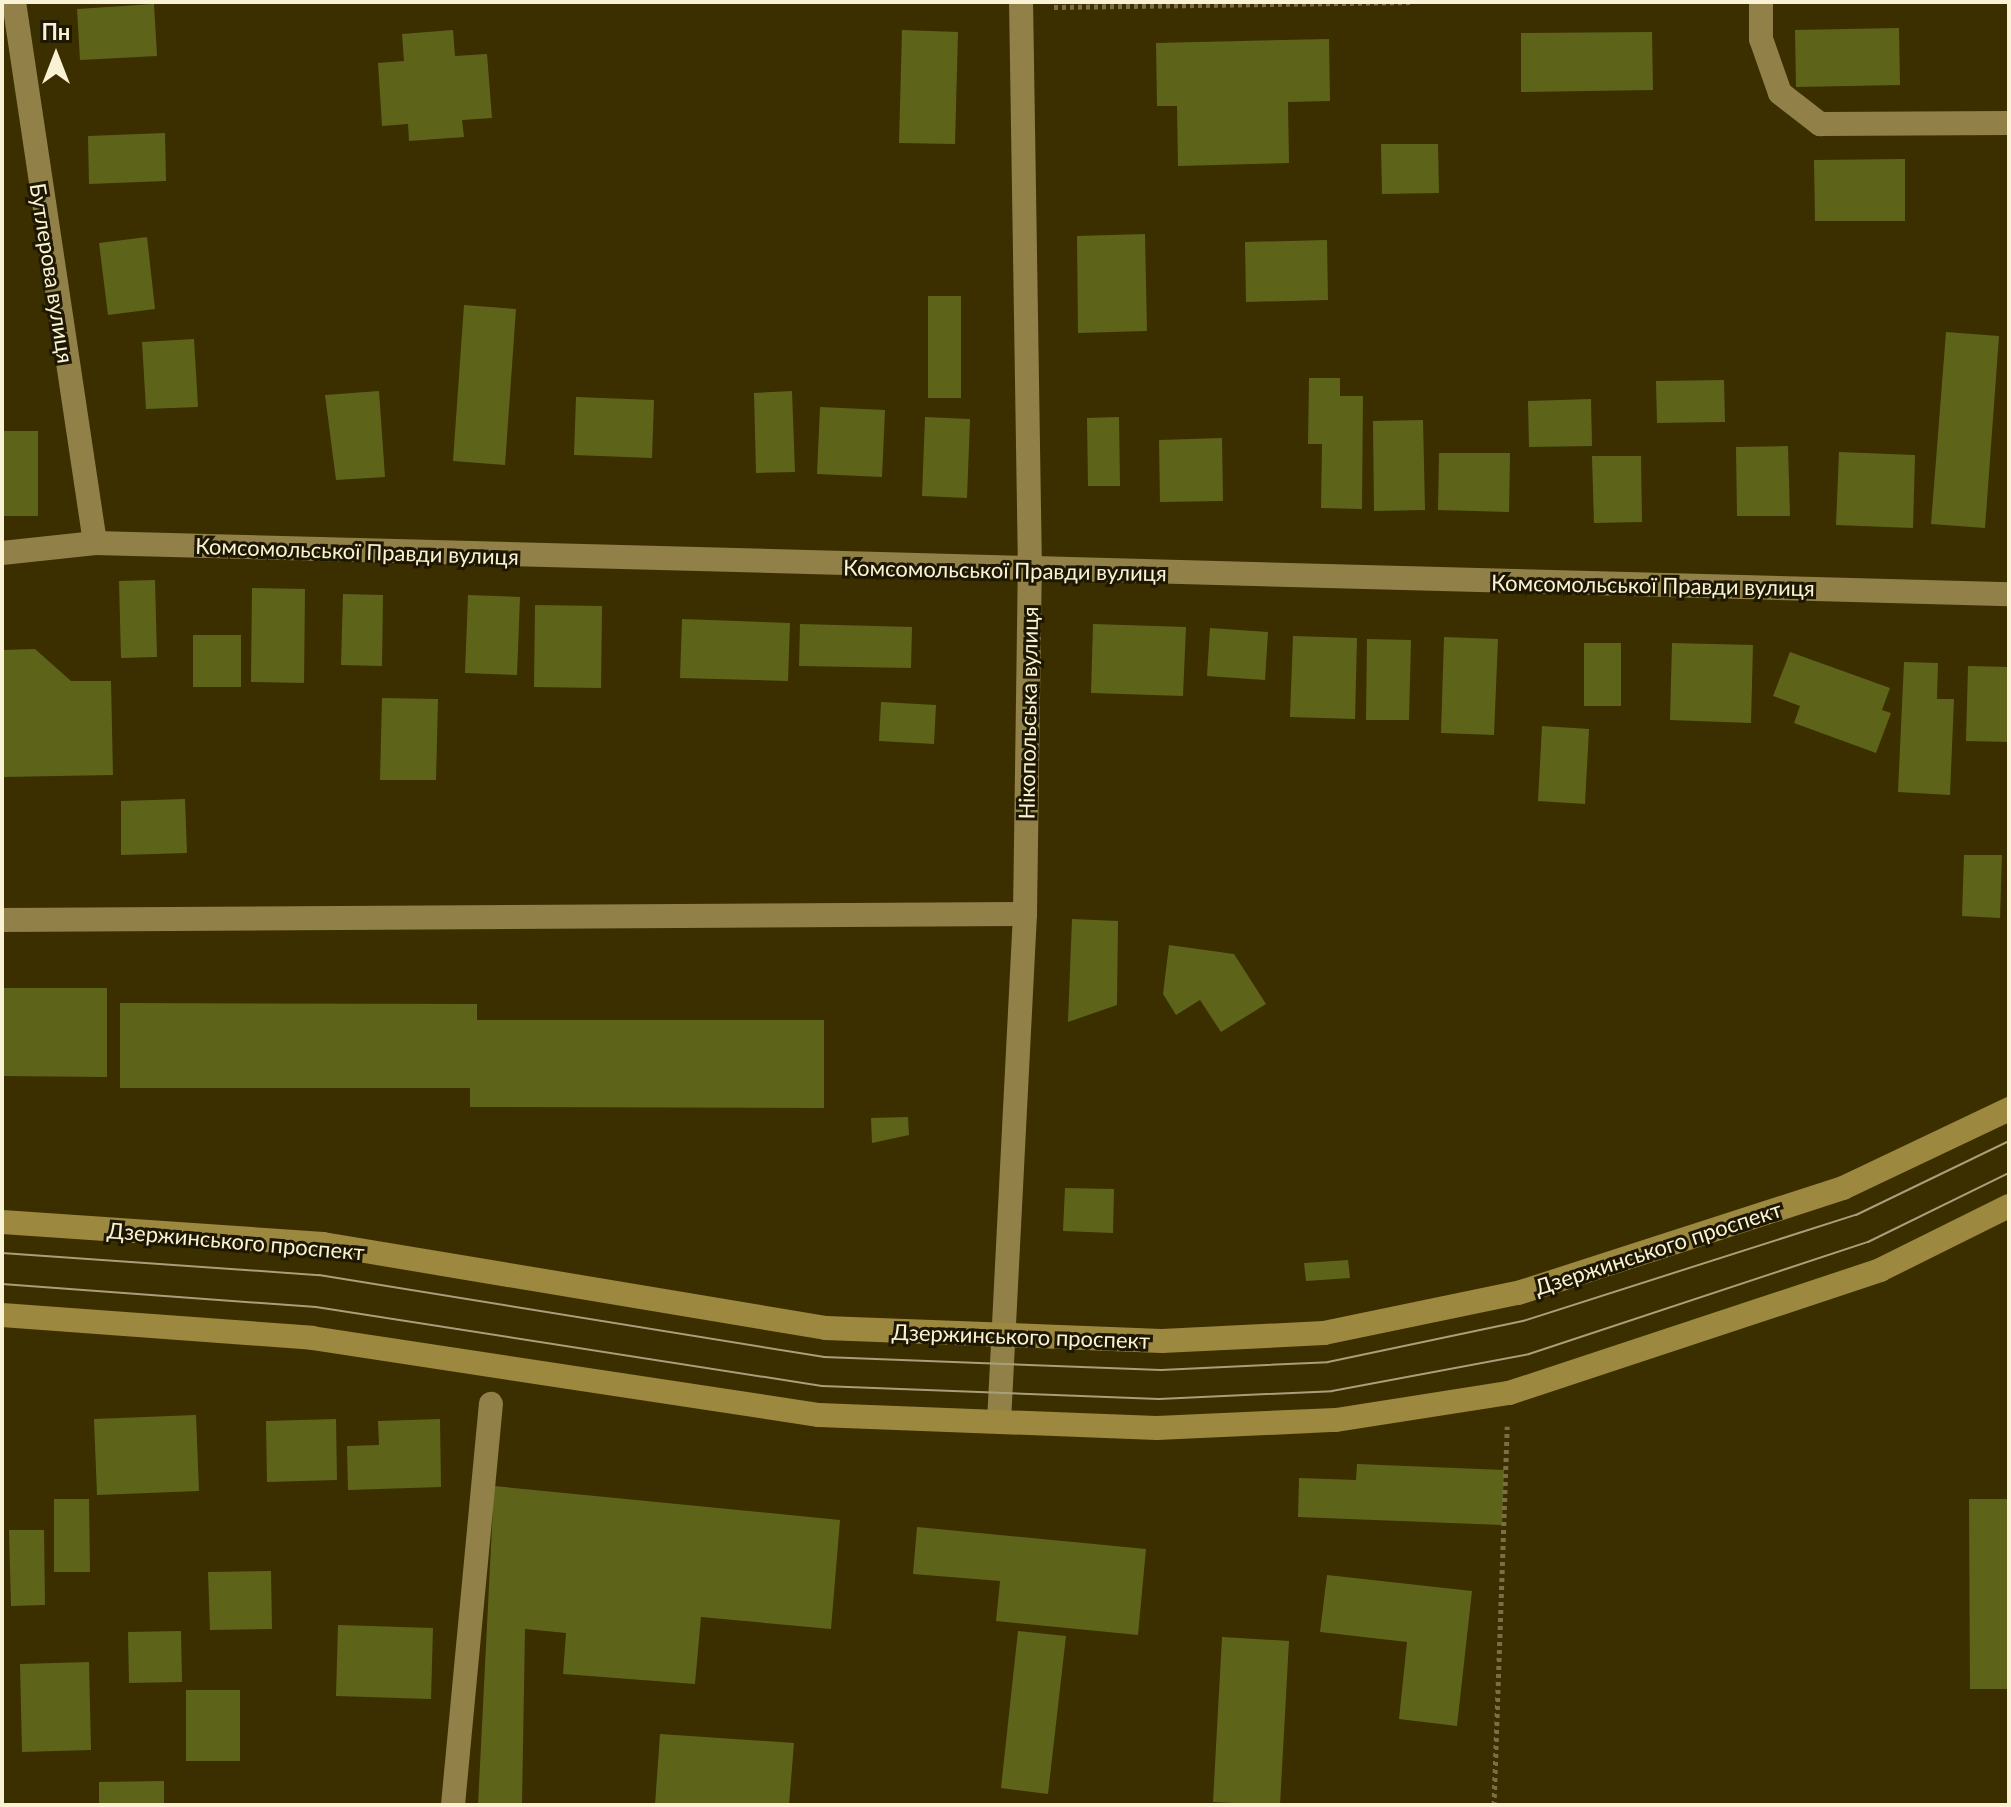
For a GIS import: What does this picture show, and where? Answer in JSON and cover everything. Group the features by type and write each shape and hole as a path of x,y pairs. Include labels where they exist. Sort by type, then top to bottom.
{"street":[{"name":"Бутлерова вулиця","path":"14,2 11,72 95,543"},
{"path":"1761,2 1761,39 1780,93 1820,124 2009,123"},
{"name":"Нікопольська вулиця","path":"999,1422 1025,914 1030,572 1021,5"},
{"name":"Комсомольської Правди вулиця","path":"2,553 95,543 1030,572 2009,594"},
{"path":"2,920 1025,914"},
{"name":"Дзержинського проспект","path":"2,1222 323,1244 826,1328 1004,1338 1324,1333 1518,1293 1843,1188 2009,1109"},
{"path":"2,1315 312,1338 819,1415 1157,1428 1336,1420 1509,1393 1880,1270 2009,1206"},
{"path":"453,1805 491,1404"}],"path":[{"path":"1021,5 1414,2"},
{"path":"1494,1805 1509,1393"}],"building":[{"path":"154,4 157,56 80,60 77,9"},
{"path":"1899,28 1900,85 1796,87 1795,30"},
{"path":"453,30 455,56 487,54 492,118 462,120 464,137 409,141 408,124 382,126 378,63 404,61 402,34"},
{"path":"902,30 958,32 955,144 899,143"},
{"path":"1652,32 1653,90 1521,92 1521,33"},
{"path":"1329,39 1330,101 1288,102 1289,163 1178,166 1177,106 1157,106 1156,43"},
{"path":"165,133 166,181 89,184 88,136"},
{"path":"1381,144 1438,144 1439,193 1382,194"},
{"path":"1905,159 1905,221 1815,221 1814,160"},
{"path":"1145,234 1147,331 1078,333 1077,236"},
{"path":"147,237 155,309 108,315 99,243"},
{"path":"1327,240 1328,300 1246,302 1245,242"},
{"path":"928,296 961,296 961,398 928,398"},
{"path":"464,305 516,309 505,465 453,461"},
{"path":"1946,332 1999,336 1985,528 1931,524"},
{"path":"194,339 198,407 146,409 142,342"},
{"path":"1309,378 1340,378 1340,396 1363,396 1362,509 1321,508 1322,444 1308,444"},
{"path":"1724,380 1725,422 1657,423 1656,381"},
{"path":"379,391 385,477 336,480 325,395"},
{"path":"792,391 795,472 756,473 754,393"},
{"path":"576,397 654,400 652,458 574,455"},
{"path":"1591,399 1592,446 1529,447 1528,401"},
{"path":"820,407 885,410 882,477 817,474"},
{"path":"925,417 970,419 967,498 922,496"},
{"path":"1119,417 1120,486 1088,486 1087,418"},
{"path":"1423,420 1425,510 1374,511 1373,421"},
{"path":"2,431 38,431 38,516 2,516"},
{"path":"1222,438 1223,501 1160,502 1159,440"},
{"path":"1788,446 1790,516 1737,516 1736,447"},
{"path":"1839,452 1915,455 1913,528 1836,525"},
{"path":"1439,453 1510,453 1509,512 1438,510"},
{"path":"1592,456 1641,456 1642,522 1594,523"},
{"path":"155,580 157,657 121,658 119,581"},
{"path":"252,588 305,589 304,683 251,682"},
{"path":"343,594 383,595 382,666 341,665"},
{"path":"468,595 520,597 517,675 465,673"},
{"path":"535,605 602,606 601,688 534,687"},
{"path":"682,619 790,623 788,681 680,678"},
{"path":"800,624 912,627 911,668 799,666"},
{"path":"1093,624 1186,627 1183,696 1091,693"},
{"path":"1210,628 1268,632 1265,680 1207,676"},
{"path":"193,635 241,635 241,687 193,687"},
{"path":"1293,636 1357,638 1355,719 1290,717"},
{"path":"1444,637 1498,639 1494,735 1441,733"},
{"path":"1367,639 1411,640 1409,720 1366,720"},
{"path":"1584,643 1621,643 1621,706 1584,706"},
{"path":"1672,643 1753,645 1751,723 1670,720"},
{"path":"35,649 71,681 111,681 113,775 2,777 2,650"},
{"path":"1790,652 1890,688 1882,710 1891,713 1876,753 1794,723 1800,706 1773,696"},
{"path":"1904,662 1938,663 1937,699 1954,699 1950,795 1898,792"},
{"path":"1968,666 2009,667 2009,742 1966,741"},
{"path":"382,698 438,699 436,780 380,780"},
{"path":"881,702 936,705 934,744 879,741"},
{"path":"1542,726 1589,729 1585,804 1538,801"},
{"path":"185,799 187,853 121,855 121,801"},
{"path":"1964,855 2002,855 2000,918 1962,916"},
{"path":"1072,919 1118,921 1117,1005 1068,1022"},
{"path":"1169,945 1234,954 1266,1004 1221,1032 1200,1000 1176,1015 1163,994"},
{"path":"2,988 107,988 107,1077 2,1076"},
{"path":"120,1003 477,1004 477,1020 824,1020 824,1108 470,1107 470,1088 120,1088"},
{"path":"908,1117 909,1135 872,1143 871,1118"},
{"path":"1065,1188 1114,1189 1113,1233 1063,1231"},
{"path":"1348,1260 1350,1278 1306,1281 1304,1263"},
{"path":"196,1415 199,1491 97,1495 94,1419"},
{"path":"336,1419 337,1480 267,1482 266,1421"},
{"path":"440,1419 441,1487 348,1490 347,1446 379,1445 378,1421"},
{"path":"1357,1464 1504,1470 1502,1525 1298,1517 1299,1478 1356,1480"},
{"path":"494,1486 840,1520 831,1629 701,1617 695,1684 563,1674 566,1633 525,1629 522,1805 478,1805"},
{"path":"54,1499 89,1499 90,1572 54,1572"},
{"path":"1969,1499 2009,1499 2009,1689 1970,1689"},
{"path":"917,1527 1146,1549 1138,1635 996,1621 1000,1581 913,1574"},
{"path":"9,1530 44,1530 45,1605 11,1606"},
{"path":"271,1571 272,1629 210,1630 208,1572"},
{"path":"1327,1575 1472,1591 1457,1726 1399,1719 1407,1642 1320,1632"},
{"path":"338,1625 433,1628 431,1699 336,1696"},
{"path":"181,1631 182,1682 129,1683 128,1632"},
{"path":"1018,1631 1066,1636 1048,1794 1001,1788"},
{"path":"1222,1637 1289,1641 1280,1805 1213,1802"},
{"path":"89,1662 91,1750 22,1752 20,1664"},
{"path":"186,1690 240,1690 240,1761 186,1761"},
{"path":"660,1734 794,1743 789,1805 655,1805"},
{"path":"164,1781 164,1805 99,1805 99,1782"}],"tram line":[{"path":"2,1253 319,1275 824,1357 1161,1370 1328,1362 1523,1321 1856,1215 2009,1141"},
{"path":"2,1284 316,1307 822,1386 1159,1399 1332,1391 1529,1354 1868,1242 2009,1173"}]}
